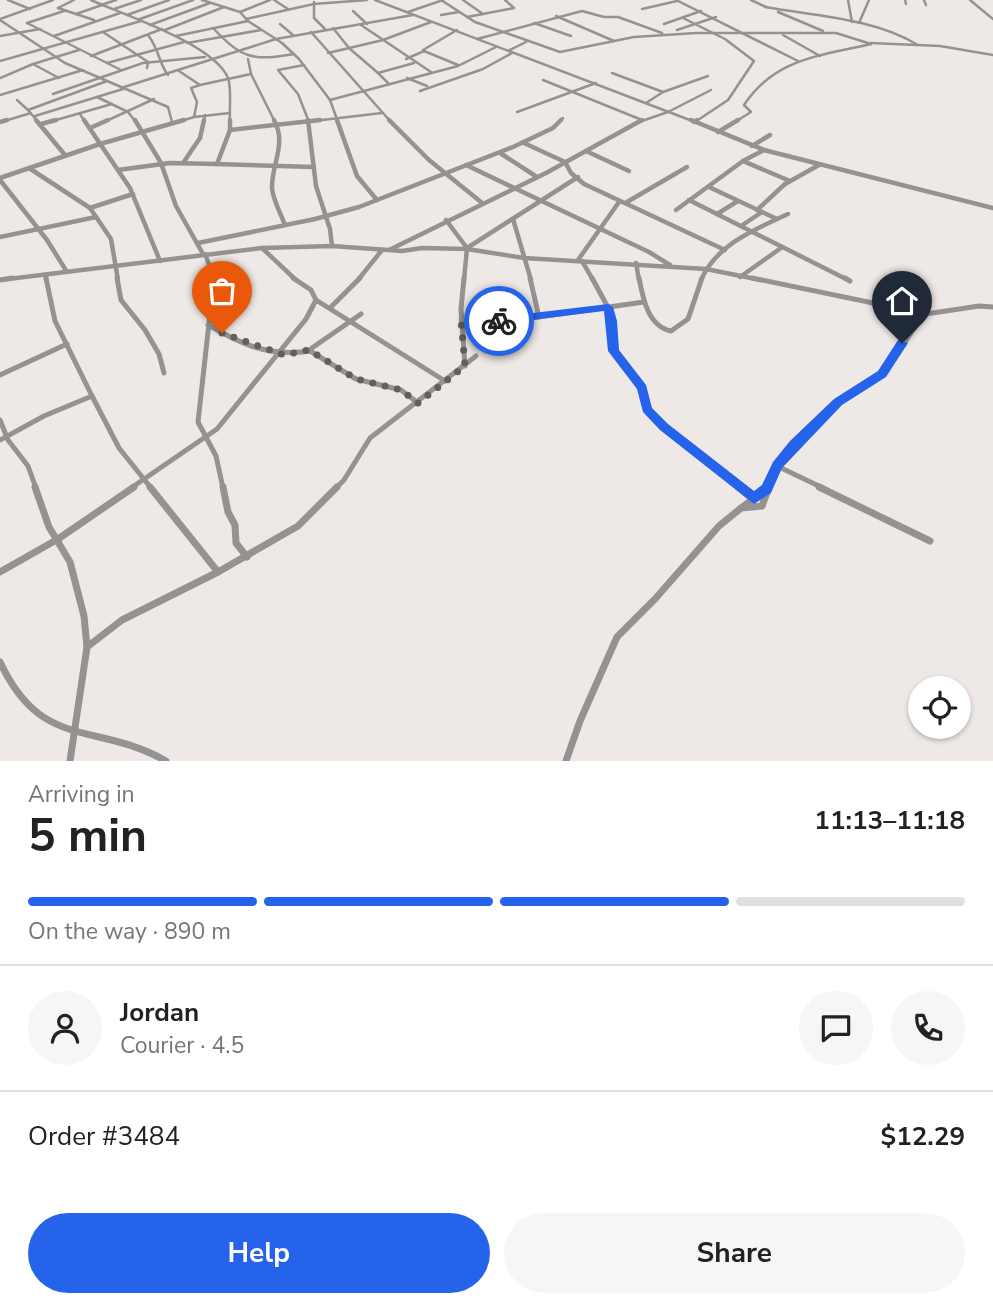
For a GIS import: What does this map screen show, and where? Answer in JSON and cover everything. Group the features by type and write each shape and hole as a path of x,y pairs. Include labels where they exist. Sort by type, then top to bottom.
{"street":[{"path":"8,0 30,9"},
{"path":"15,4 25,0"},
{"path":"0,20 53,0"},
{"path":"74,0 58,8 96,21"},
{"path":"91,0 176,36 206,57 228,78 230,130 216,164"},
{"path":"76,14 116,0"},
{"path":"112,10 141,0"},
{"path":"127,15 169,0"},
{"path":"0,61 140,20 193,0"},
{"path":"202,0 240,12 247,20 276,39 304,65 330,100 356,175 377,201"},
{"path":"150,25 221,0"},
{"path":"240,12 272,0 288,9"},
{"path":"176,36 314,2 366,0"},
{"path":"375,0 628,94 764,150 993,208"},
{"path":"384,3 391,0"},
{"path":"408,12 442,0 458,12 498,32 559,52 664,34 838,33 871,44 779,67 758,84 744,105 751,112 718,132"},
{"path":"463,0 483,14"},
{"path":"467,17 512,9 505,0"},
{"path":"642,9 677,0 798,61"},
{"path":"751,0 826,33"},
{"path":"848,0 852,22"},
{"path":"859,23 869,0"},
{"path":"924,0 926,5"},
{"path":"970,0 993,19"},
{"path":"314,2 314,18 325,29"},
{"path":"416,2 422,7"},
{"path":"156,5 191,20"},
{"path":"765,6 892,31 918,45"},
{"path":"91,56 224,7"},
{"path":"65,10 27,23 121,70"},
{"path":"353,11 368,24"},
{"path":"477,39 556,16 584,11 604,17 618,17 664,34"},
{"path":"687,34 664,24 701,11"},
{"path":"441,15 458,12"},
{"path":"54,36 121,13"},
{"path":"0,122 97,97 276,39 413,15"},
{"path":"556,16 614,41"},
{"path":"683,18 715,33 754,61 728,100 694,122"},
{"path":"677,30 715,18"},
{"path":"0,20 54,57 122,88 154,99 170,109 172,122"},
{"path":"328,53 383,40 431,22"},
{"path":"533,23 571,36"},
{"path":"280,24 293,35"},
{"path":"361,25 383,40 393,51 432,72"},
{"path":"213,28 248,59 294,54"},
{"path":"333,28 349,48 389,84"},
{"path":"0,36 40,29"},
{"path":"107,63 186,42 261,30"},
{"path":"406,59 457,30"},
{"path":"102,32 148,62"},
{"path":"311,32 382,113 429,160 481,202"},
{"path":"782,34 820,56"},
{"path":"148,35 158,48 163,69 168,75"},
{"path":"420,90 483,69 526,42"},
{"path":"867,43 940,46 993,55"},
{"path":"330,100 458,66 496,47"},
{"path":"0,78 33,64 79,50"},
{"path":"422,51 458,66"},
{"path":"53,94 148,62 206,57"},
{"path":"248,59 251,74 282,138 272,188 285,225"},
{"path":"148,62 148,68"},
{"path":"378,73 414,63"},
{"path":"33,64 59,78"},
{"path":"304,65 278,70 298,94 309,122 318,197 326,216 332,246"},
{"path":"0,95 83,70"},
{"path":"179,71 200,85"},
{"path":"612,73 663,92"},
{"path":"194,117 199,105 191,88 251,74"},
{"path":"646,103 663,92 708,75"},
{"path":"406,78 427,86"},
{"path":"543,80 642,120"},
{"path":"31,113 107,81"},
{"path":"41,83 58,100"},
{"path":"517,112 596,83"},
{"path":"628,94 642,85"},
{"path":"331,307 386,250 537,177 642,120 668,112 711,90"},
{"path":"97,97 128,112 162,163 176,206 204,254 217,284 208,326 198,422 216,456 228,512 236,525 236,543 247,557"},
{"path":"90,128 154,99"},
{"path":"17,100 41,124 65,155"},
{"path":"41,124 112,103"},
{"path":"67,272 0,179 65,155 172,122 230,113"},
{"path":"230,130 382,113"},
{"path":"80,114 133,194 160,261"},
{"path":"183,163 200,138 205,116"},
{"path":"198,243 326,216 377,201 524,143 553,128 563,118"},
{"path":"752,145 770,135"},
{"path":"524,143 565,162 571,173 584,184 619,202 628,202 725,250"},
{"path":"676,210 743,161 764,150"},
{"path":"586,151 629,172"},
{"path":"500,153 537,177"},
{"path":"743,161 790,181"},
{"path":"118,170 162,163 314,167"},
{"path":"466,165 671,265"},
{"path":"741,226 790,181 819,165"},
{"path":"628,202 687,167"},
{"path":"29,168 90,208 111,239 121,300 145,330 159,354 164,373"},
{"path":"467,248 578,177"},
{"path":"709,187 777,219"},
{"path":"90,208 133,194"},
{"path":"688,200 850,281"},
{"path":"717,214 738,201"},
{"path":"580,260 598,228 619,202"},
{"path":"636,263 644,302 659,328 674,330 688,318 706,269 725,250 753,231 788,214"},
{"path":"0,237 96,217"},
{"path":"513,219 522,242 538,318"},
{"path":"446,220 467,248 461,320 465,366"},
{"path":"262,248 293,279 311,290 316,300 331,307 349,322 445,382"},
{"path":"0,280 262,248 467,248 524,258 706,269 926,314 979,306 993,307"},
{"path":"740,277 781,248"},
{"path":"580,260 608,307 614,351 642,388 647,409 664,427 754,499"},
{"path":"46,275 48,301 109,431 143,481 181,523 218,572"},
{"path":"0,572 58,539 222,425 306,319 316,300"},
{"path":"461,320 510,321 644,302"},
{"path":"208,326 237,341 287,355 309,350 361,314"},
{"path":"741,508 762,506 777,466 838,402 882,374 912,328 926,314"},
{"path":"0,375 66,344"},
{"path":"309,350 356,379 401,390 418,403"},
{"path":"87,648 122,620 247,557 293,530 323,504 344,480 370,438 476,356"},
{"path":"4,438 44,416 92,396"},
{"path":"0,420 4,438 29,466 40,506 70,562 83,616 87,648 70,761"},
{"path":"777,466 930,541"},
{"path":"566,761 614,642 694,551 741,508 767,489"},
{"path":"0,662 16,695 28,709 49,722 148,752 166,761"}],"way so far":[{"path":"222,333 245,344 284,355 309,350 356,379 401,390 418,403 465,366 461,320 499,321"}],"route":[{"path":"499,321 608,307 612,321 612,347 642,388 647,409 664,427 754,499 767,489 777,466 794,444 838,402 882,374 902,343"}]}
